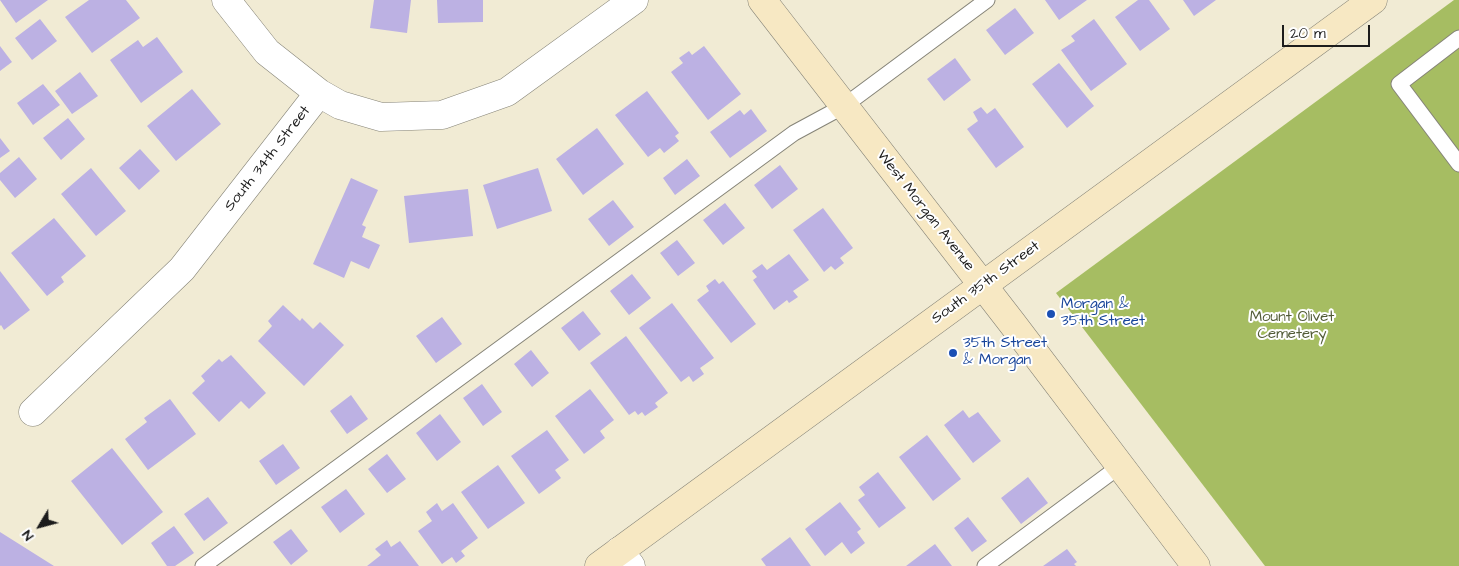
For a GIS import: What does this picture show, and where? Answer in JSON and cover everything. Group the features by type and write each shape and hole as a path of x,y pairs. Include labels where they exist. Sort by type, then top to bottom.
{"main road":[{"name":"West Morgan Avenue","path":"762,0 1196,566"},
{"name":"South 35th Street","path":"616,561 982,285 1373,0"}],"street":[{"path":"226,0 267,52 319,93"},
{"name":"South 34th Street","path":"34,412 182,269 319,93 340,104 381,117 442,115 507,92 634,0"}],"lane":[{"path":"203,566 794,133 844,106 987,0"},
{"path":"1459,38 1399,84 1459,164"},
{"path":"985,566 1120,466"}],"green space":[{"name":"Mount Olivet Cemetery","path":"1454,0 1459,0 1459,566 1265,566 1056,293"}],"building":[{"path":"0,0 48,0 16,23"},
{"path":"89,0 126,0 140,18 92,53 65,17"},
{"path":"374,0 411,0 407,33 370,28"},
{"path":"437,0 483,0 483,22 438,23"},
{"path":"1045,0 1087,0 1059,20"},
{"path":"1138,0 1149,0 1170,29 1140,51 1115,17"},
{"path":"1183,0 1216,0 1194,16"},
{"path":"1015,8 1034,33 1005,55 986,30"},
{"path":"40,19 57,41 32,60 15,38"},
{"path":"1094,19 1127,64 1091,91 1061,50 1075,41 1071,36"},
{"path":"157,37 183,72 141,103 110,60 138,40 143,47"},
{"path":"0,46 12,62 0,71"},
{"path":"704,46 741,94 708,120 671,72 683,63 679,58 689,51 692,55"},
{"path":"955,58 971,80 944,101 927,79"},
{"path":"1059,63 1094,106 1067,128 1032,84"},
{"path":"80,72 98,96 72,114 55,91"},
{"path":"43,84 60,105 33,125 17,103"},
{"path":"192,89 221,124 176,161 147,126"},
{"path":"647,91 679,133 675,136 679,141 664,153 660,148 648,157 615,115"},
{"path":"981,107 987,114 995,108 1024,147 996,168 967,129 978,121 973,112"},
{"path":"751,109 767,131 730,158 710,132 740,110 744,115"},
{"path":"68,118 85,139 61,160 43,138"},
{"path":"597,128 624,164 583,195 556,159"},
{"path":"0,138 10,151 0,158"},
{"path":"140,149 160,171 139,190 119,168"},
{"path":"19,157 37,179 15,198 0,180 0,173"},
{"path":"687,159 700,176 675,195 663,178"},
{"path":"780,165 798,189 772,209 754,185"},
{"path":"91,168 126,211 96,236 61,194"},
{"path":"538,168 552,211 497,229 483,185"},
{"path":"351,178 378,190 362,225 366,227 362,237 380,245 369,269 351,261 344,278 313,264"},
{"path":"468,189 473,236 409,243 404,196"},
{"path":"613,200 634,227 609,246 588,219"},
{"path":"725,203 745,228 723,245 703,220"},
{"path":"823,208 853,248 840,258 844,263 835,270 831,266 824,272 793,230"},
{"path":"54,218 86,256 61,277 64,282 47,296 11,253"},
{"path":"677,240 695,263 678,276 660,253"},
{"path":"789,254 809,280 793,291 798,297 789,303 787,300 774,310 753,280 757,277 752,271 762,264 767,270"},
{"path":"0,271 30,310 4,330 0,326"},
{"path":"632,274 651,298 629,315 610,291"},
{"path":"715,279 719,284 723,281 756,324 731,343 697,300 709,291 706,286"},
{"path":"672,303 714,358 700,368 704,374 693,382 689,376 681,382 639,328"},
{"path":"283,305 300,321 302,318 313,329 320,322 344,345 304,386 258,341 272,326 268,321"},
{"path":"583,311 601,334 579,351 561,328"},
{"path":"442,317 462,344 436,363 416,336"},
{"path":"626,336 668,393 655,403 658,407 645,416 642,412 638,415 635,411 629,415 590,363"},
{"path":"531,350 549,373 532,387 514,364"},
{"path":"231,355 266,393 249,409 241,401 219,422 192,393 205,381 201,376 219,359 222,362"},
{"path":"482,384 502,412 483,426 463,398"},
{"path":"590,389 614,420 600,431 605,438 584,454 555,416"},
{"path":"351,395 368,419 347,434 330,411"},
{"path":"170,399 196,434 148,470 125,439 147,422 144,418"},
{"path":"963,410 969,418 978,412 1001,441 973,463 944,425"},
{"path":"440,414 461,442 437,461 416,433"},
{"path":"547,430 569,460 555,470 561,478 539,494 511,456"},
{"path":"927,435 961,479 933,501 899,457"},
{"path":"283,444 300,468 276,485 259,461"},
{"path":"112,448 163,512 122,545 71,481"},
{"path":"387,454 406,479 387,493 368,469"},
{"path":"498,465 525,503 488,529 461,492"},
{"path":"878,472 906,508 879,528 858,500 865,495 859,487"},
{"path":"1028,477 1048,503 1021,524 1001,498"},
{"path":"346,489 365,514 340,533 321,507"},
{"path":"208,497 228,523 204,541 184,514"},
{"path":"840,502 861,529 857,532 865,543 851,554 842,542 825,556 805,529"},
{"path":"437,503 442,511 453,503 478,538 461,551 465,556 456,563 452,557 442,564 418,531 432,521 426,512"},
{"path":"968,517 987,541 972,552 954,528"},
{"path":"174,526 194,553 175,566 167,566 151,543"},
{"path":"291,529 308,551 291,565 273,542"},
{"path":"0,532 54,566 0,566"},
{"path":"790,537 811,566 766,566 761,559"},
{"path":"387,540 391,547 400,541 419,566 367,566 381,555 375,549"},
{"path":"935,544 952,566 906,566"},
{"path":"1067,549 1077,562 1074,564 1076,566 1043,566"}],"place":[{"name":"Morgan & 35th Street","path":"1051,314"},
{"name":"35th Street & Morgan","path":"953,353"}]}
